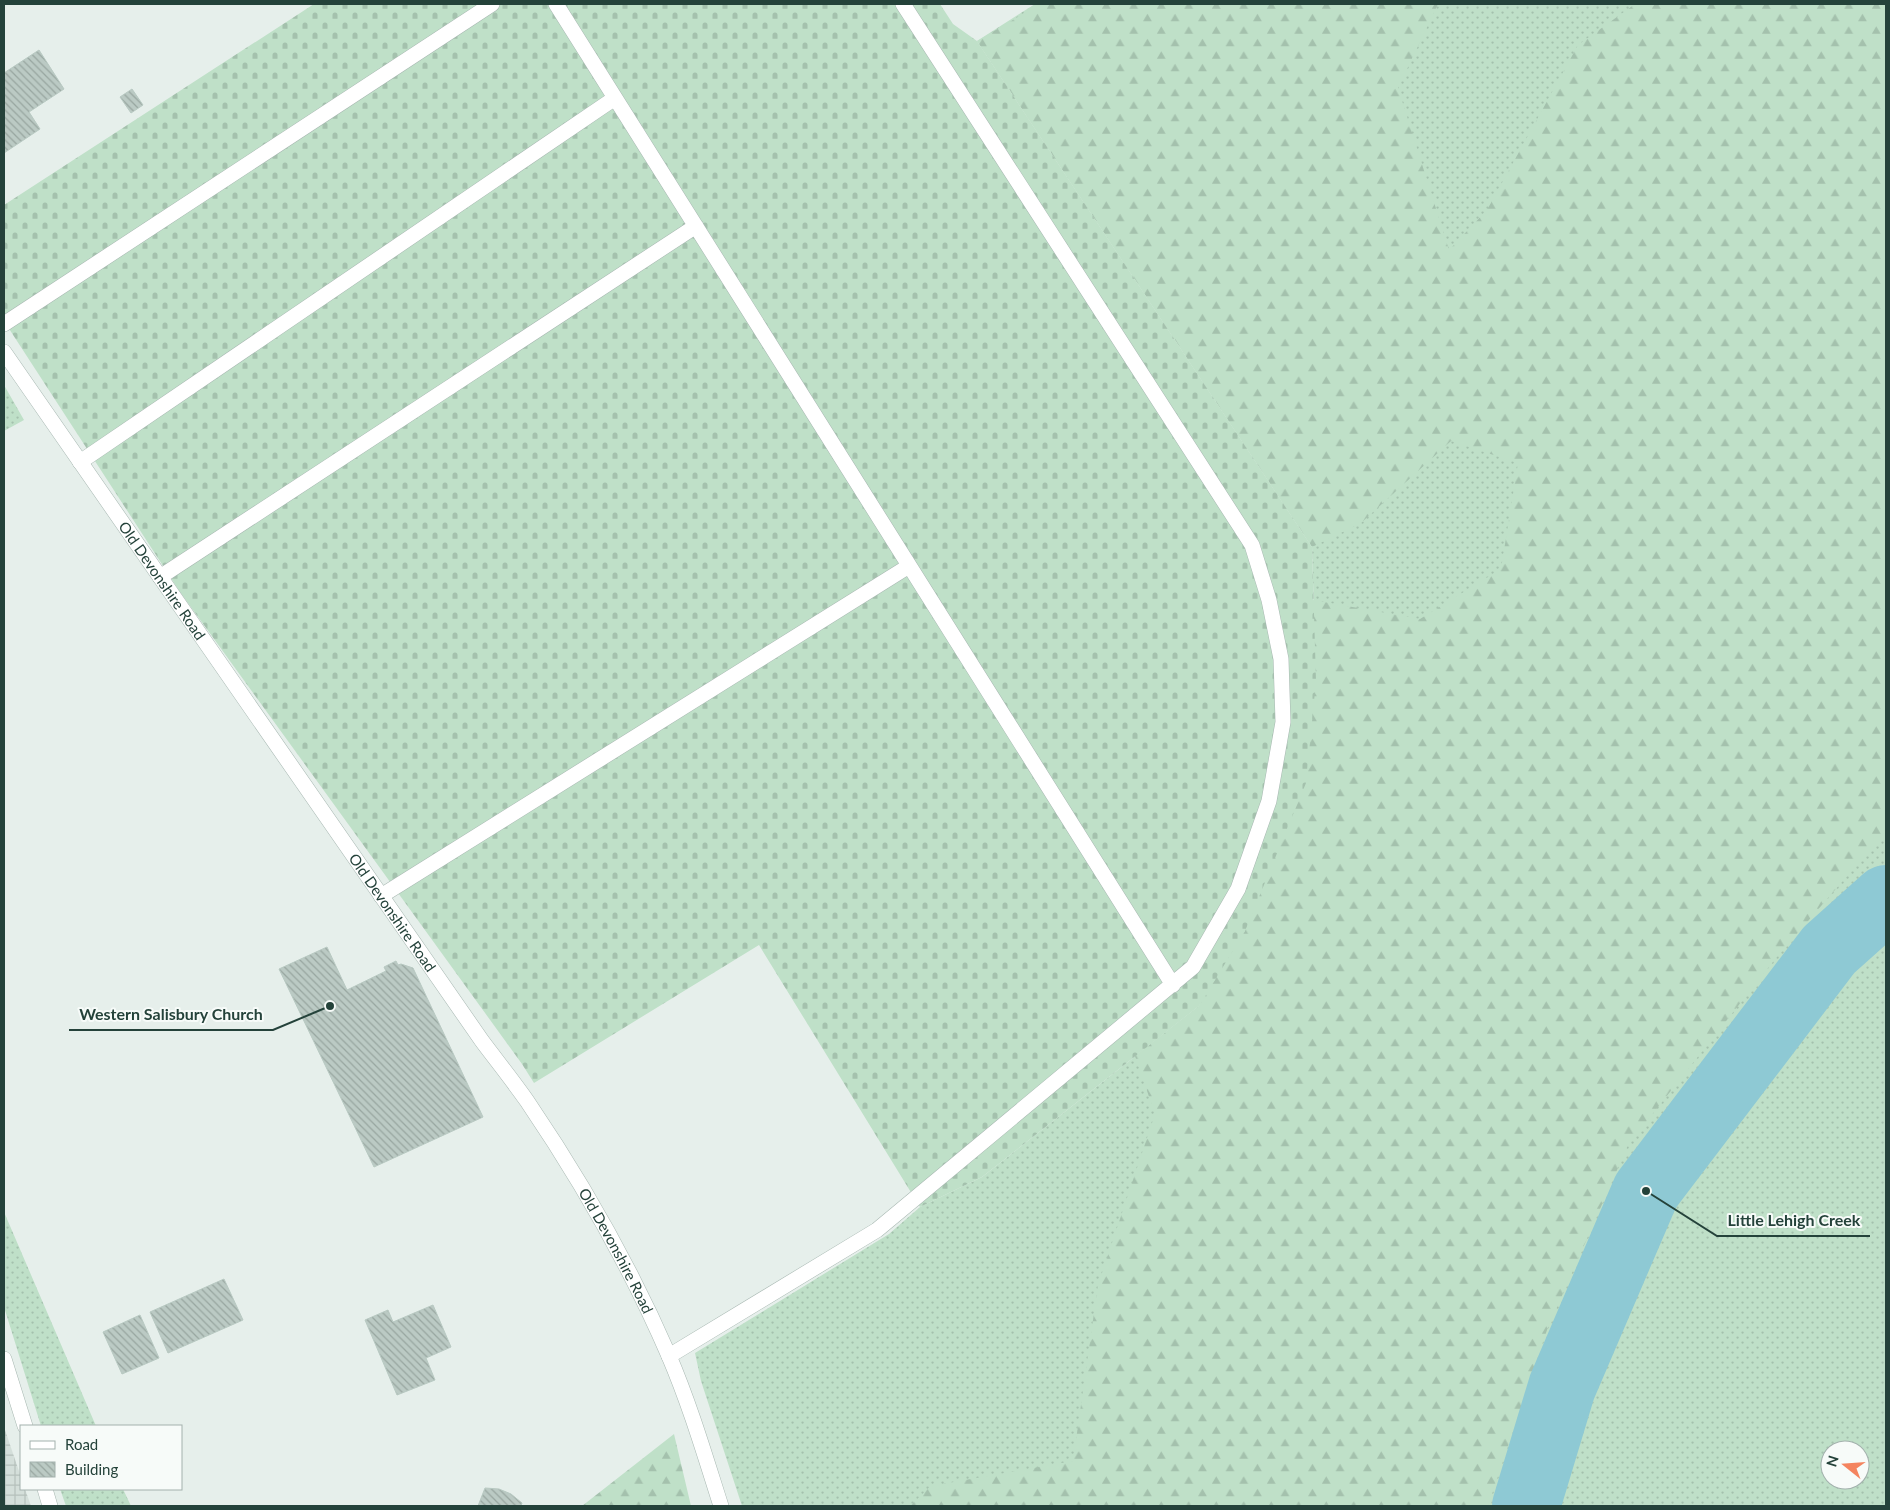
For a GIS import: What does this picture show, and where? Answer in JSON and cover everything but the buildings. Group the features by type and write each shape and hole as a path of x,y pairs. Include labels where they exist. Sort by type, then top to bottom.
{"street":[{"path":"4,324 492,4"},
{"path":"556,4 1173,985"},
{"path":"669,1356 877,1230 1194,967 1238,889 1269,801 1283,722 1280,659 1269,600 1252,546 903,4"},
{"path":"80,462 615,98"},
{"path":"160,577 696,226"},
{"name":"Old Devonshire Road","path":"4,352 482,1041 526,1100 577,1176 622,1256 669,1356 694,1424 720,1506"},
{"path":"382,896 909,566"},
{"path":"4,1359 25,1425"},
{"path":"45,1490 50,1506"}],"shaded area":[{"path":"4,1427 20,1474 20,1490 25,1490 31,1506 4,1506"}],"green space":[{"path":"314,4 940,4 953,24 977,41 1312,547 1316,681 1306,783 1245,931 1199,1006 982,1177 920,1207 759,945 534,1083 180,592 4,321 4,205"},
{"path":"1035,4 1886,4 1886,1506 742,1506 701,1381 695,1353 889,1234 920,1207 982,1177 1199,1006 1316,681 1312,547 977,41"},
{"path":"1040,4 1438,4 1398,88 1449,250 1487,210 1578,45 1635,4 1886,4 1886,831 1776,958 1628,1145 1547,1330 1488,1506 910,1506 931,1486 1073,1461 1098,1285 1155,1114 1135,1056 1199,1006 1245,931 1313,600 1420,619 1501,569 1518,463 1451,441 1361,523 1312,547 977,41"},
{"path":"4,385 24,420 4,431"},
{"path":"4,1212 96,1425 41,1425 4,1307"},
{"path":"674,1434 691,1506 582,1506"},
{"path":"60,1490 123,1490 131,1506 66,1506"}],"waterway":[{"path":"1526,1506 1562,1387 1646,1191 1829,950 1886,899"}],"place":[{"name":"Western Salisbury Church","path":"330,1006"},
{"name":"Little Lehigh Creek","path":"1646,1191"}]}
